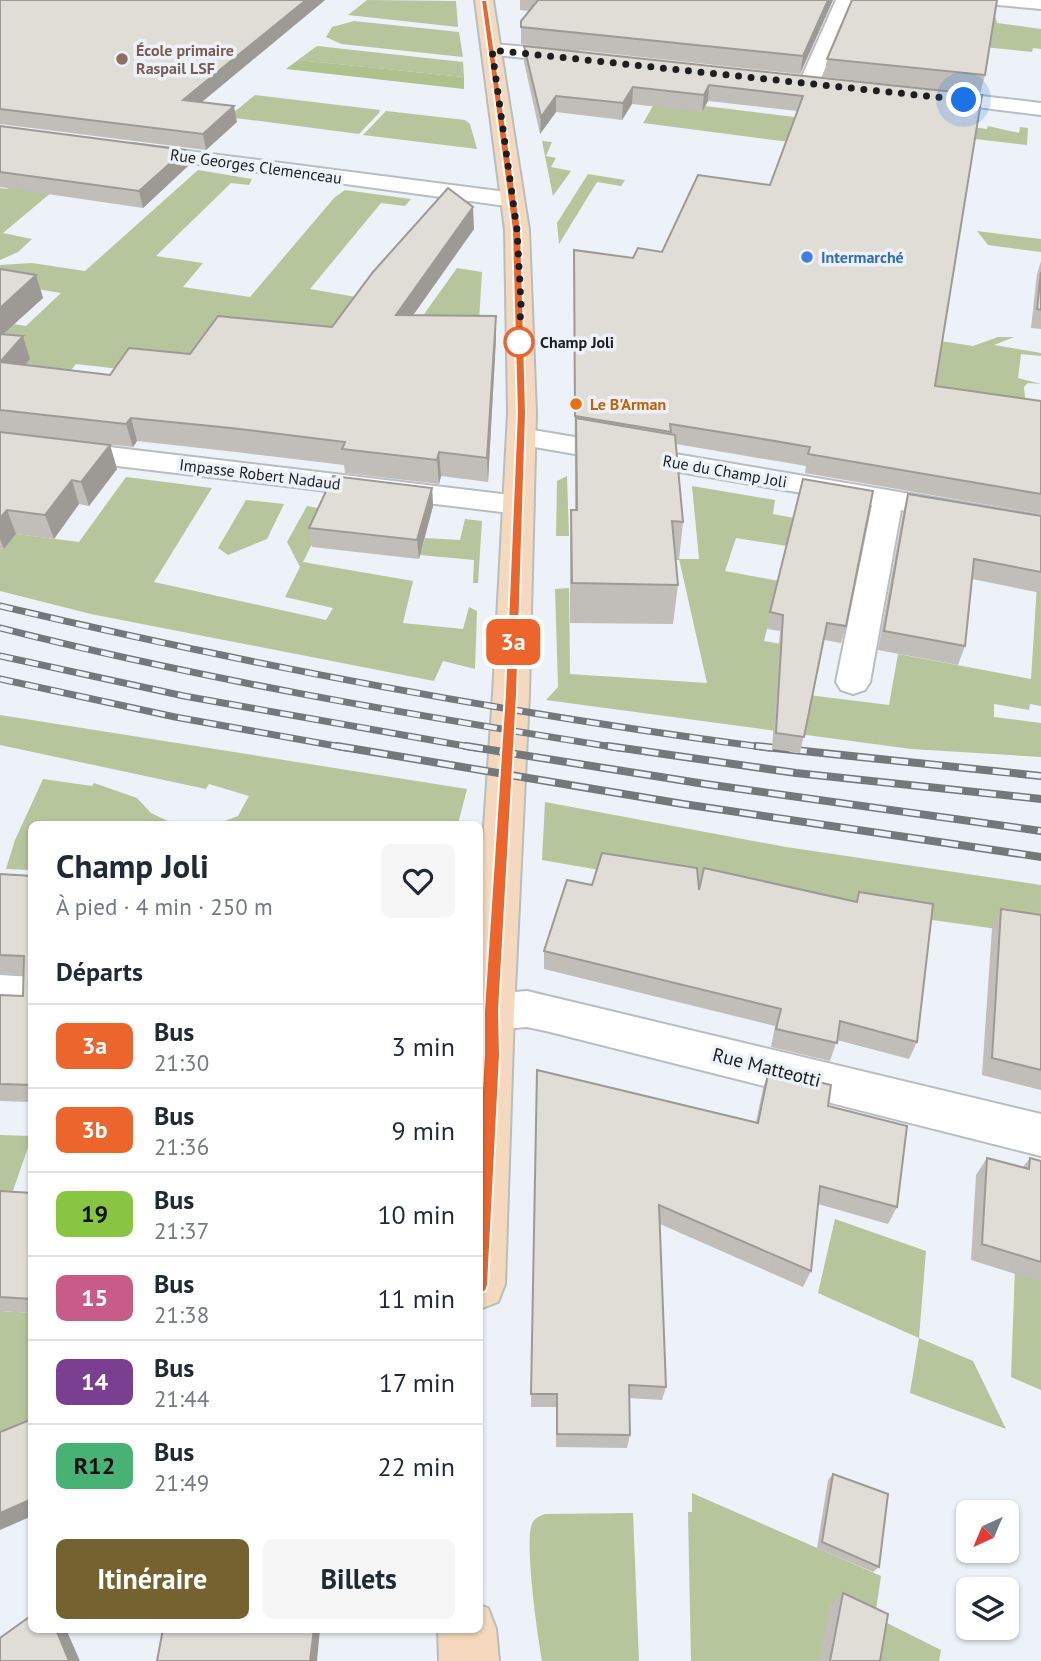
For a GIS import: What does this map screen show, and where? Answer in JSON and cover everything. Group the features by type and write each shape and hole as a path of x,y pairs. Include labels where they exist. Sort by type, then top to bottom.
{"main road":[{"path":"483,1227 492,1055 486,1012 509,732 521,437 521,304 513,200 484,0"},
{"path":"467,1633 469,1661"}],"street":[{"path":"809,83 845,0"},
{"path":"998,0 1041,4"},
{"path":"492,50 601,60"},
{"path":"905,94 1041,109"},
{"name":"Rue Georges Clemenceau","path":"113,147 513,200"},
{"name":"Rue du Champ Joli","path":"521,437 1041,525"},
{"name":"Impasse Robert Nadaud","path":"0,443 519,505"},
{"path":"853,682 888,499"},
{"path":"0,993 28,995"},
{"name":"Rue Matteotti","path":"486,1012 527,1009 546,1012 1041,1135"}],"green space":[{"path":"367,0 456,1 458,27 348,15"},
{"path":"989,17 996,18 997,23 1041,29 1041,49 1033,48 1032,52 984,47"},
{"path":"354,21 459,32 463,57 341,44 326,37 332,27"},
{"path":"317,46 463,62 464,77 298,60"},
{"path":"298,60 464,77 464,89 286,69"},
{"path":"660,94 692,110 702,112 705,106 811,119 789,142 643,123"},
{"path":"255,95 380,110 359,134 228,117"},
{"path":"386,111 465,120 470,124 477,149 363,135"},
{"path":"988,126 1019,133 1020,127 1028,128 1027,145 949,136 972,127 987,129"},
{"path":"542,141 552,142 546,156 556,158 551,167 571,171 553,196"},
{"path":"95,156 3,233 32,239 18,252 0,260 0,188 7,189 17,181"},
{"path":"198,170 252,179 249,185 231,183 156,256 203,263 183,287 250,297 334,198 345,190 411,199 405,206 381,203 310,289 362,298 417,324 457,268 482,272 477,353 182,376 76,364 58,386 13,380 0,322 26,326 61,293 0,283 0,265 32,263 85,271"},
{"path":"588,174 625,180 621,186 597,182 559,244 557,223"},
{"path":"977,231 1041,239 1041,252 988,245"},
{"path":"998,337 1014,337 994,345 1041,353 1041,356 1021,354 1018,378 1041,384 1028,383 1024,387 1028,402 942,446 927,339 973,346"},
{"path":"567,476 569,536 556,536 557,481"},
{"path":"126,477 212,488 154,582 326,620 333,608 285,597 300,567 287,542 307,506 329,510 303,562 413,581 403,623 463,629 469,607 477,611 475,669 443,661 434,681 91,614 0,591 0,548 4,549 16,534 79,542"},
{"path":"692,486 775,500 773,514 794,518 787,546 736,538 725,571 779,581 764,641 788,645 776,691 889,705 898,654 1031,679 1037,585 1041,586 1041,706 1030,704 1029,710 994,704 994,717 1041,723 1041,757 911,749 546,700 558,687 555,589 569,588 570,674 707,683 679,559 699,559"},
{"path":"246,500 284,504 267,539 228,555 218,548"},
{"path":"465,519 482,521 478,583 473,583 474,560 420,555 425,538 460,540"},
{"path":"0,715 467,789 459,821 225,821 238,816 249,796 209,784 206,789 0,745"},
{"path":"43,779 92,786 94,783 137,798 151,813 168,821 28,821 28,870 6,869 15,840"},
{"path":"545,802 786,847 1041,885 1041,935 727,892 542,860"},
{"path":"0,1135 28,1136 28,1148 0,1228"},
{"path":"835,1219 926,1251 919,1338 818,1293"},
{"path":"1015,1269 1041,1277 1041,1390 1011,1377"},
{"path":"0,1311 28,1313 28,1437 0,1450"},
{"path":"919,1338 973,1361 1006,1429 910,1393"},
{"path":"692,1493 881,1576 875,1617 941,1650 939,1661 691,1661 688,1512 692,1512"},
{"path":"633,1513 639,1661 542,1661 531,1569 530,1534 533,1522 545,1514"}],"building":[{"name":"École primaire Raspail LSF","path":"0,0 306,0 183,100 234,106 203,134 0,109"},
{"path":"538,0 828,0 803,56 521,27 521,21"},
{"path":"852,0 997,0 985,75 827,59"},
{"path":"524,46 982,95 935,386 1041,401 1041,494 808,454 810,447 751,437 670,424 671,432 575,416 574,250 633,258 638,248 662,252 698,175 770,185 803,96 709,85 704,95 633,87 623,103 556,96 541,117"},
{"path":"0,126 185,150 139,191 0,172"},
{"path":"448,188 473,207 396,315 496,316 487,458 439,452 437,460 342,449 345,442 231,428 131,418 126,424 0,410 0,362 110,375 129,348 190,354 218,316 332,327 373,272"},
{"path":"0,269 36,275 0,308"},
{"path":"1041,272 1041,310 1037,309"},
{"path":"0,334 23,336 0,362"},
{"path":"576,418 675,435 683,522 672,521 678,585 572,583 571,510 577,510"},
{"path":"0,432 110,445 81,482 72,480 45,515 7,510 0,518"},
{"path":"333,476 432,488 417,540 309,528"},
{"path":"803,479 873,491 846,626 827,623 804,737 776,733 783,615 770,612"},
{"path":"908,494 1041,516 1041,572 974,559 965,646 884,631"},
{"path":"602,853 697,868 699,890 704,868 857,902 859,892 933,904 917,1042 840,1021 837,1043 776,1029 781,1009 544,951 567,880 592,885"},
{"path":"0,874 28,876 28,1085 0,1084 0,995 23,996 24,956 0,955"},
{"path":"1001,909 1041,915 1041,1070 992,1058"},
{"path":"537,1070 758,1123 769,1070 831,1085 828,1106 907,1126 897,1207 820,1186 811,1271 659,1205 666,1387 629,1385 630,1435 557,1434 557,1394 531,1394"},
{"path":"987,1158 1029,1169 1030,1158 1041,1161 1041,1262 982,1244"},
{"path":"0,1191 28,1193 28,1299 0,1297"},
{"path":"28,1421 28,1501 0,1513 0,1432"},
{"path":"833,1474 888,1494 879,1567 822,1542"},
{"path":"843,1593 888,1614 880,1661 830,1661"},
{"path":"28,1618 28,1633 58,1633 69,1661 0,1661 0,1638"},
{"path":"162,1633 314,1633 310,1661 157,1661"}],"railway":[{"path":"0,606 191,649 383,687 575,720 769,748"},
{"path":"0,628 231,680 619,748"},
{"path":"0,656 184,696 476,748"},
{"path":"0,679 175,717 347,748"},
{"path":"337,746 683,804 1041,857"},
{"path":"466,746 705,784 1041,831"},
{"path":"608,746 796,773 1041,799"},
{"path":"756,746 1041,776"}],"bus line":[{"name":"3a","path":"483,1228 492,1011 511,694 522,413 517,230 484,0"}],"place":[{"name":"École primaire Raspail LSF","path":"122,59"},
{"name":"Intermarché","path":"807,257"},
{"name":"Champ Joli","path":"519,342"},
{"name":"Le B'Arman","path":"576,404"}],"route":[{"path":"519,342 521,304 517,230 492,50 964,100"}]}
